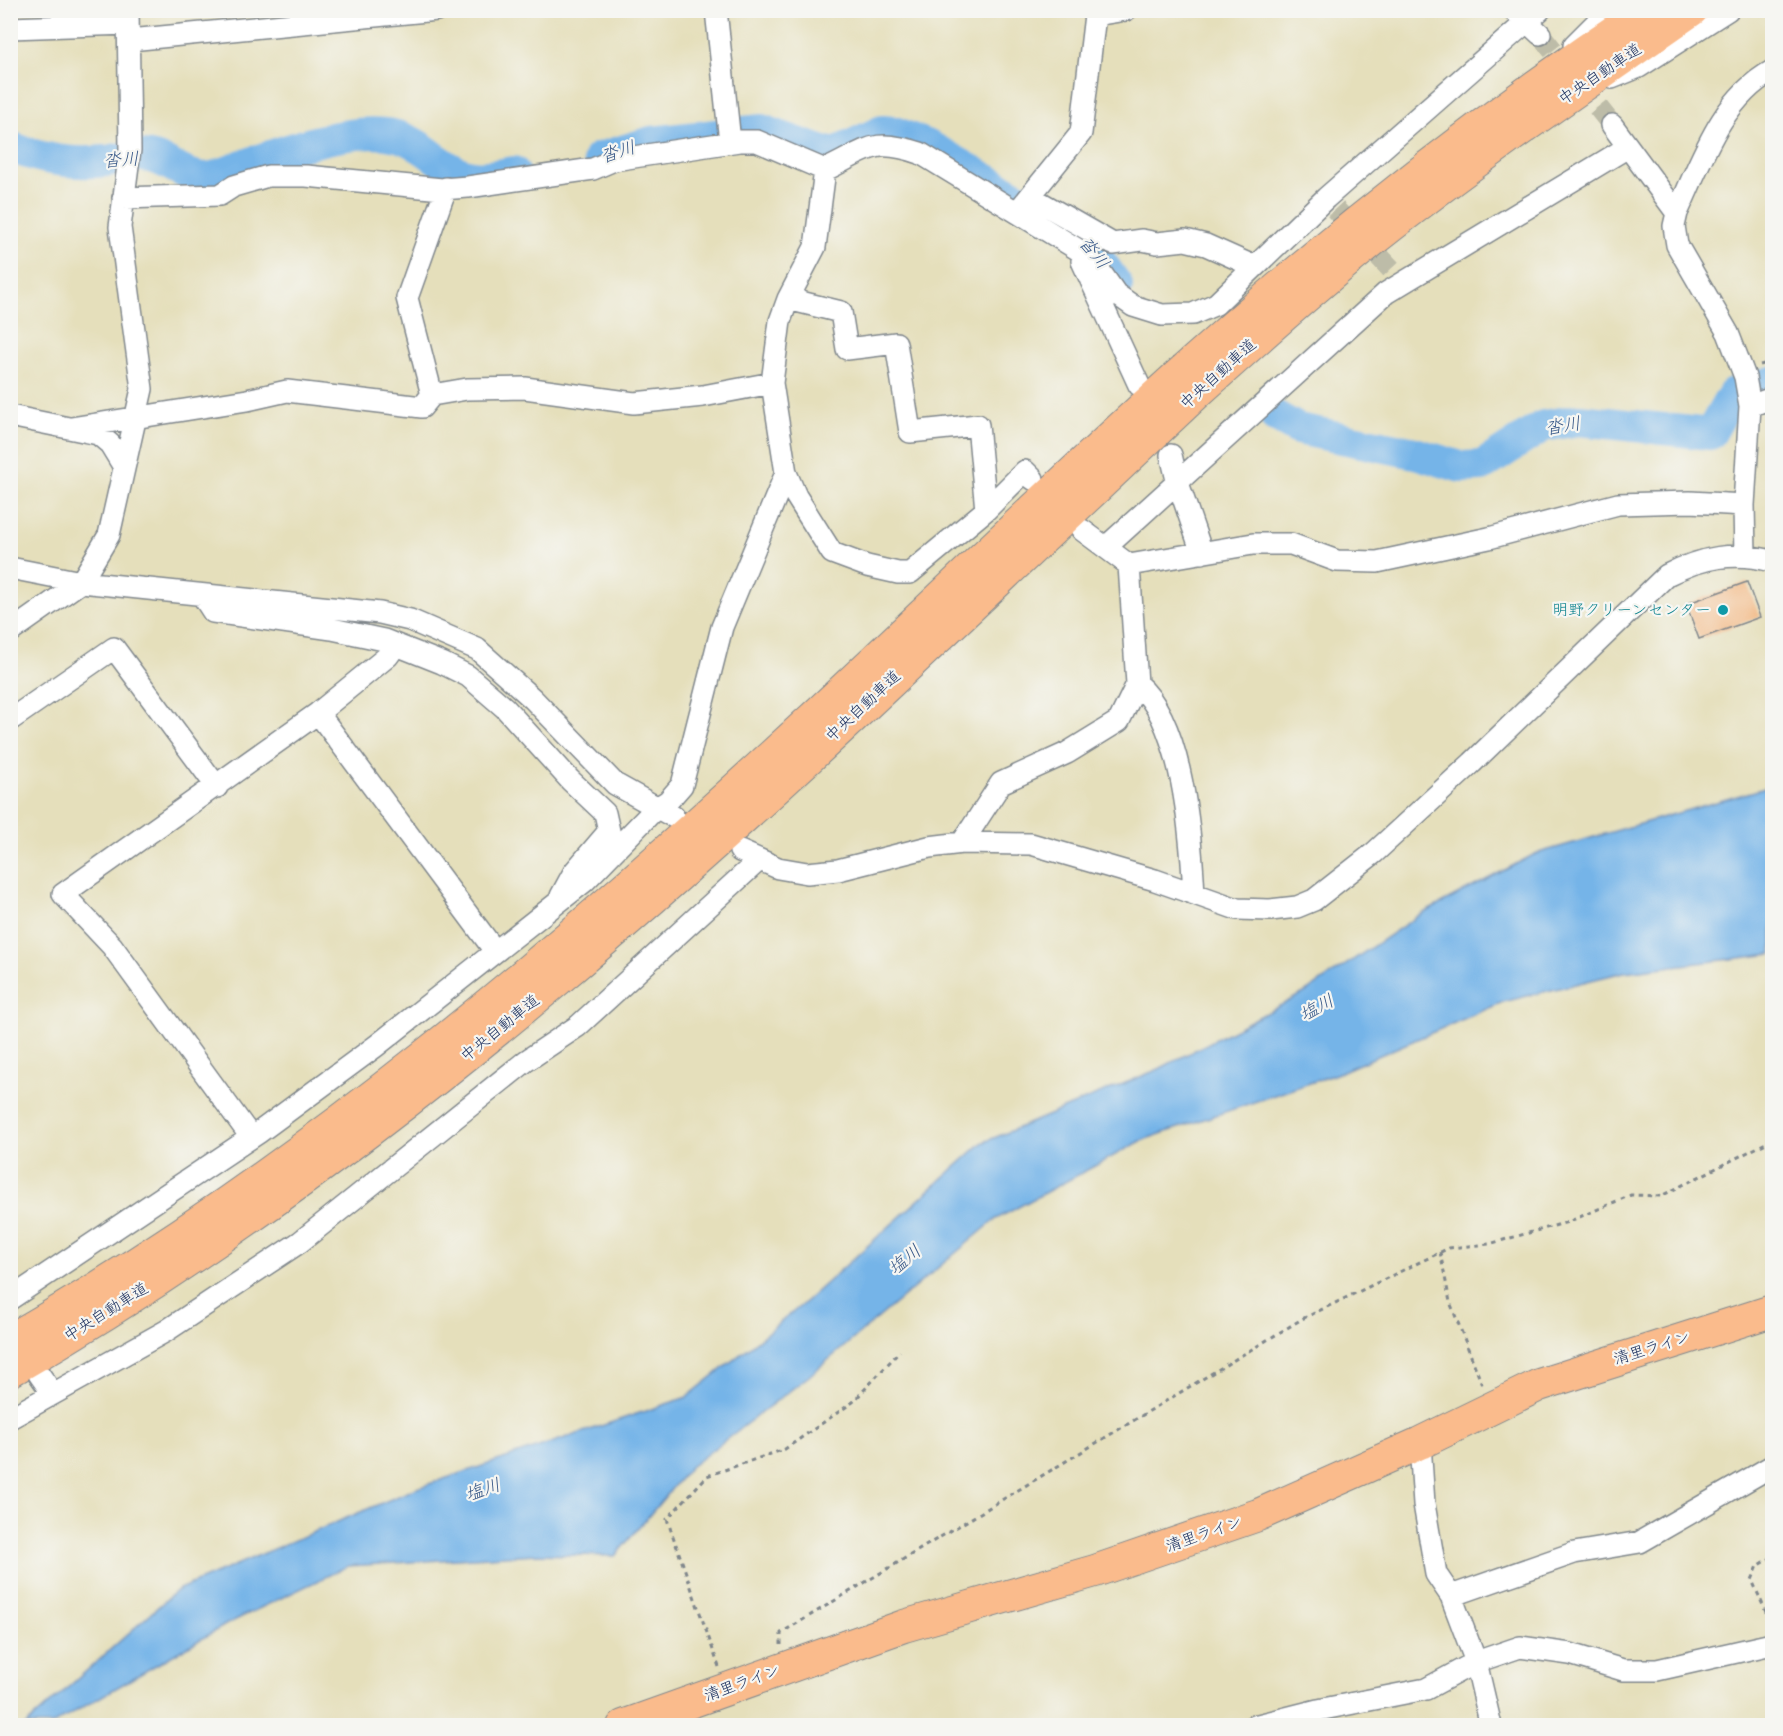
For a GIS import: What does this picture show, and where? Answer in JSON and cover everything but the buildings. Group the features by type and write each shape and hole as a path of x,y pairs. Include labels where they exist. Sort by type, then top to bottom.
{"highway":[{"name":"中央自動車道","path":"25,1372 285,1194 524,1010 699,859 1257,339 1645,10"},
{"name":"中央自動車道","path":"10,1340 124,1270 262,1176 382,1090 501,993 677,842 1179,375 1357,223 1545,95 1692,10"},
{"name":"清里ライン","path":"623,1725 904,1626 1095,1570 1258,1515 1420,1443 1549,1382 1773,1311"}],"street":[{"path":"10,28 129,25 437,10"},
{"path":"716,10 730,142"},
{"path":"1024,204 1081,133 1094,13 1126,10"},
{"path":"1545,95 1595,24 1614,10"},
{"path":"1545,95 1639,67 1728,10"},
{"path":"1024,204 1097,267 1116,294 1133,306 1162,315 1193,314 1216,304 1253,266 1330,204 1530,19"},
{"path":"10,632 81,582 109,535 142,389 120,227 129,157 129,25"},
{"path":"1745,556 1744,505 1749,403 1745,377 1728,333 1677,245 1674,226 1677,213 1716,131 1738,97 1773,71"},
{"path":"1612,125 1677,213"},
{"path":"123,198 220,195 234,186 268,176 306,176 446,188 536,179 593,169 614,160 730,142 757,141 825,170 877,144 891,144 920,153 1024,204 1065,216 1113,244 1142,240 1157,243 1185,240 1206,245 1253,266"},
{"path":"1106,547 1177,480 1386,293 1397,276 1629,147"},
{"path":"825,170 815,247 788,299 780,321 772,383 786,473 796,496 832,553 898,573 910,573 986,510 1025,471 1033,479"},
{"path":"432,395 406,298 446,188"},
{"path":"1065,216 1070,245 1139,385"},
{"path":"788,299 841,312 847,350 896,343 910,432 978,425 986,510"},
{"path":"71,428 136,419 287,391 422,407 432,395 449,394 467,389 525,388 634,403 703,396 772,383"},
{"path":"1749,403 1773,398"},
{"path":"10,416 98,434 110,444 124,467"},
{"path":"1171,455 1177,480 1202,553"},
{"path":"10,1299 251,1137 376,1046 558,900 585,881 664,813 668,801 682,785 722,627 786,473"},
{"path":"1082,530 1129,565 1253,544 1290,544 1337,561 1377,562 1489,538 1618,504 1690,502 1744,505"},
{"path":"10,1418 166,1331 300,1242 526,1061 578,1026 749,856 807,873 838,870 903,853 962,843 1031,844 1237,909 1297,907 1314,900 1374,853 1472,763 1667,575 1692,562 1717,556 1745,556 1773,561"},
{"path":"962,843 1001,783 1068,753 1119,721 1137,684 1129,565"},
{"path":"10,568 81,582 380,612 410,620 477,649 498,666 615,784 664,813"},
{"path":"202,595 213,612 332,629 396,645 468,676 505,708 570,780 605,813 609,831 574,872 558,900"},
{"path":"251,1137 112,946 63,894 217,787 318,713 388,656 396,645"},
{"path":"10,720 114,648 217,787"},
{"path":"1137,684 1150,695 1179,764 1192,849 1194,894"},
{"path":"318,713 495,951"},
{"path":"25,1372 53,1394"},
{"path":"1420,1443 1424,1504 1436,1574 1451,1596 1476,1662 1491,1725"},
{"path":"1451,1596 1574,1552 1640,1542 1773,1466"},
{"path":"1254,1725 1426,1689 1476,1662 1520,1647 1570,1654 1623,1670 1657,1670 1773,1644"}],"path":[{"path":"781,1670 781,1634 1302,1319 1449,1248 1489,1244 1568,1222 1630,1195 1661,1196 1773,1140"},
{"path":"1440,1252 1450,1302 1491,1408"},
{"path":"727,1689 667,1520 707,1476 785,1449 853,1402 900,1351"},
{"path":"1773,1557 1758,1566 1752,1580 1773,1626"}],"water":[{"name":"塩川","path":"1772,786 1772,954 1624,972 1503,1002 1336,1074 1143,1140 996,1219 809,1376 690,1467 615,1556 536,1554 348,1566 227,1624 52,1725 26,1725 177,1590 417,1488 687,1397 803,1304 982,1143 1159,1069 1304,993 1418,916 1535,854"}],"waterway":[{"name":"沓川","path":"599,158 651,142 762,130 826,153 840,151 882,131 895,132 931,147 1081,234 1117,285"},
{"name":"沓川","path":"10,147 45,158 68,161 92,162 137,156 151,157 192,176 211,178 302,145 352,135 376,133 407,140 463,174 483,176 514,172"},
{"name":"沓川","path":"1275,416 1298,429 1415,453 1461,467 1482,466 1543,426 1579,420 1710,434 1733,394 1772,382"}],"tunnel":[{"path":"1540,34 1612,125"},
{"path":"1335,209 1391,269"}],"place":[{"name":"明野クリーンセンター","path":"1723,610"}]}
